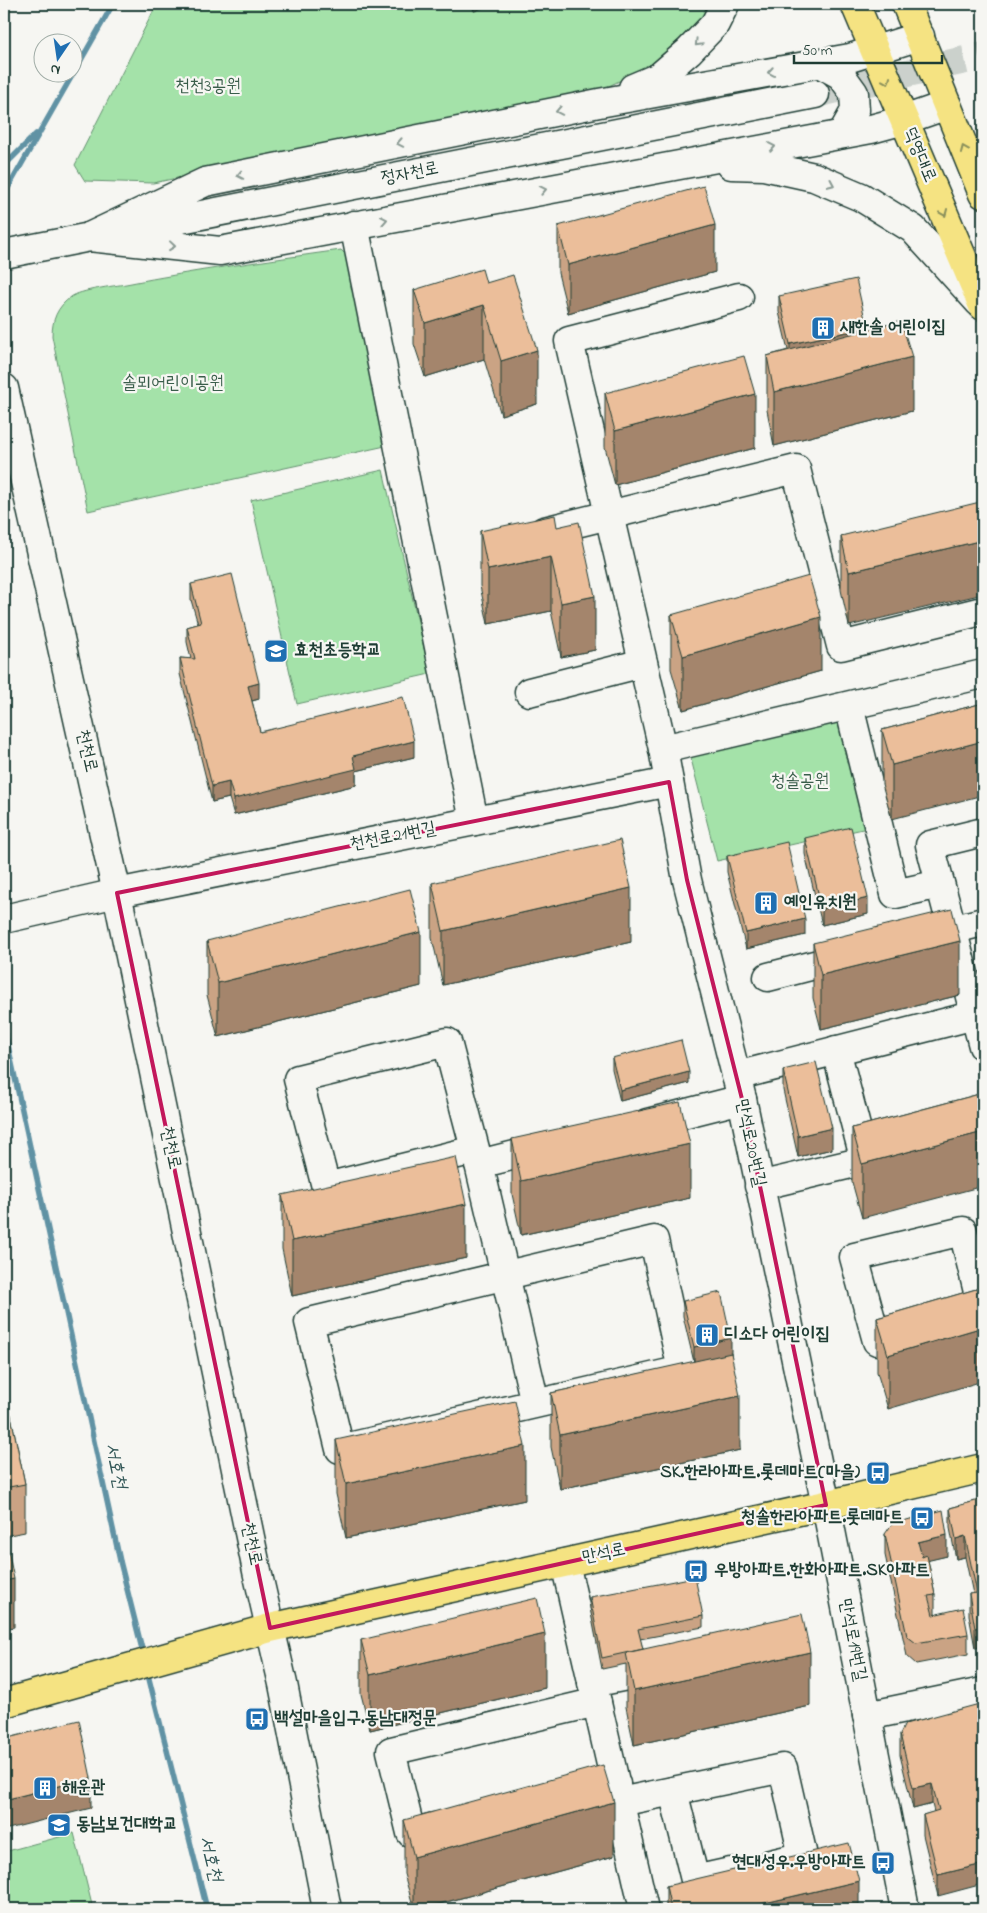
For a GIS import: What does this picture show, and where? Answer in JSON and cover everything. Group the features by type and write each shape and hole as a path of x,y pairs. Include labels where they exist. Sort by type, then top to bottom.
{"main road":[{"name":"덕영대로","path":"855,4 983,306"},
{"path":"906,4 983,194"},
{"name":"만석로","path":"4,1703 270,1628 826,1505 983,1468"}],"street":[{"path":"599,103 658,77 690,51 715,24 726,4"},
{"path":"88,237 205,182 599,103 850,58 920,36"},
{"path":"819,63 841,75 854,93 855,111 842,134"},
{"name":"정자천로","path":"4,254 815,94"},
{"path":"88,237 220,251 842,134 904,120 947,105"},
{"path":"680,164 764,166 814,177 860,197 913,230 983,306"},
{"path":"354,226 474,821"},
{"name":"만석로20번길","path":"739,297 569,341 608,516 664,749 687,880 739,1088 826,1505"},
{"name":"천천로","path":"4,388 117,893 327,1909"},
{"path":"519,537 796,469 841,646 978,612"},
{"path":"528,692 643,663"},
{"path":"664,749 983,674"},
{"path":"849,706 895,894 940,884"},
{"name":"천천로21번길","path":"4,919 117,893 670,782"},
{"path":"983,832 930,845 952,930 979,1014 983,1046"},
{"path":"906,942 983,922"},
{"path":"768,977 869,951"},
{"path":"620,1129 739,1088 836,1050 979,1014"},
{"path":"535,1403 477,1157 447,1042 298,1080 326,1187 477,1157 573,1141"},
{"path":"836,1050 865,1161"},
{"path":"759,1186 910,1150"},
{"path":"983,1312 963,1231 854,1257 877,1341 983,1316"},
{"path":"654,1240 682,1370 535,1403 340,1449 309,1322 654,1240"},
{"name":"만석로19번길","path":"826,1505 905,1909"},
{"path":"565,1563 644,1909"},
{"path":"458,1822 411,1833 391,1751 690,1663"},
{"path":"867,1716 983,1692"},
{"path":"551,1800 618,1793 673,1791 784,1768 803,1856 695,1880 673,1791"}],"highlighted area":[{"path":"669,782 687,880 742,1099 826,1505 270,1628 117,893"}],"green space":[{"name":"천천3공원","path":"157,4 471,4 475,11 492,4 713,4 712,8 651,66 596,92 153,183 85,181 75,165"},
{"name":"솔뫼어린이공원","path":"341,250 357,265 390,445 88,511 52,336 56,314 62,305 75,295 97,289 260,261"},
{"path":"383,470 430,674 297,704 251,500"},
{"name":"청솔공원","path":"847,711 872,827 717,861 688,747"},
{"path":"74,1833 93,1909 4,1909 4,1852"}],"building":[{"path":"704,186 715,225 568,265 558,226"},
{"path":"482,269 486,283 513,275 537,350 501,361 484,305 425,323 414,290"},
{"name":"새한솔 어린이집","path":"856,279 867,328 790,344 779,296"},
{"path":"901,321 912,357 774,392 767,356"},
{"path":"744,356 755,394 615,431 605,393"},
{"path":"980,502 983,515 983,540 849,572 841,536"},
{"path":"555,515 557,527 579,522 595,596 561,603 551,557 488,570 480,531"},
{"name":"효천초등학교","path":"232,574 259,683 248,686 260,732 403,697 414,741 353,756 356,769 234,799 229,782 212,786 180,658 195,659 187,627 201,623 191,584"},
{"path":"809,576 821,617 683,656 671,615"},
{"path":"983,703 983,741 892,765 882,730"},
{"path":"851,827 868,898 822,909 805,838"},
{"path":"620,840 631,888 443,931 432,883"},
{"name":"예인유치원","path":"787,842 805,919 746,933 727,856"},
{"path":"410,889 421,932 218,983 207,941"},
{"path":"952,909 960,941 821,975 813,943"},
{"path":"681,1040 689,1072 620,1090 612,1058"},
{"path":"816,1062 832,1128 798,1136 783,1070"},
{"path":"983,1093 983,1132 862,1164 852,1128"},
{"path":"680,1102 690,1144 521,1181 512,1139"},
{"path":"456,1157 466,1204 292,1241 282,1195"},
{"path":"983,1287 983,1327 888,1355 877,1318"},
{"name":"디소다 어린이집","path":"721,1292 731,1338 694,1347 683,1301"},
{"path":"731,1353 740,1396 560,1435 551,1393"},
{"path":"4,1382 25,1484 4,1488"},
{"path":"515,1401 525,1446 346,1484 336,1440"},
{"path":"983,1499 983,1626 975,1628 969,1594 977,1593 965,1536 956,1539 950,1508"},
{"path":"943,1510 947,1535 918,1542 922,1557 927,1555 935,1595 928,1596 933,1615 963,1608 968,1634 916,1643 907,1636 885,1534 892,1524"},
{"path":"7,1545 14,1579 4,1581 4,1546"},
{"path":"695,1577 703,1616 638,1629 643,1649 602,1658 590,1597"},
{"path":"537,1598 545,1634 370,1675 361,1640"},
{"path":"802,1614 810,1652 634,1691 626,1653"},
{"path":"983,1703 983,1864 938,1875 923,1815 939,1810 932,1784 913,1788 900,1734 905,1724"},
{"path":"79,1720 91,1778 4,1800 4,1739"},
{"path":"603,1765 614,1802 414,1857 404,1820"},
{"path":"849,1843 859,1881 739,1909 671,1909 666,1886"}],"waterway":[{"name":"서호천","path":"4,195 113,4"},
{"path":"4,166 36,134"},
{"name":"서호천","path":"4,1027 120,1561 144,1657"},
{"name":"서호천","path":"147,1671 207,1909"}],"tunnel":[{"path":"815,94 983,56"}],"place":[{"name":"새한솔 어린이집","path":"823,328"},
{"name":"효천초등학교","path":"276,651"},
{"name":"예인유치원","path":"766,903"},
{"name":"디소다 어린이집","path":"707,1335"},
{"name":"SK.한라아파트.롯데마트(마을)","path":"878,1473"},
{"name":"청솔한라아파트.롯데마트","path":"922,1518"},
{"name":"우방아파트.한화아파트.SK아파트","path":"696,1571"},
{"name":"백설마을입구.동남대정문","path":"257,1719"},
{"name":"해운관","path":"45,1788"},
{"name":"동남보건대학교","path":"59,1825"},
{"name":"현대성우.우방아파트","path":"883,1863"}]}
